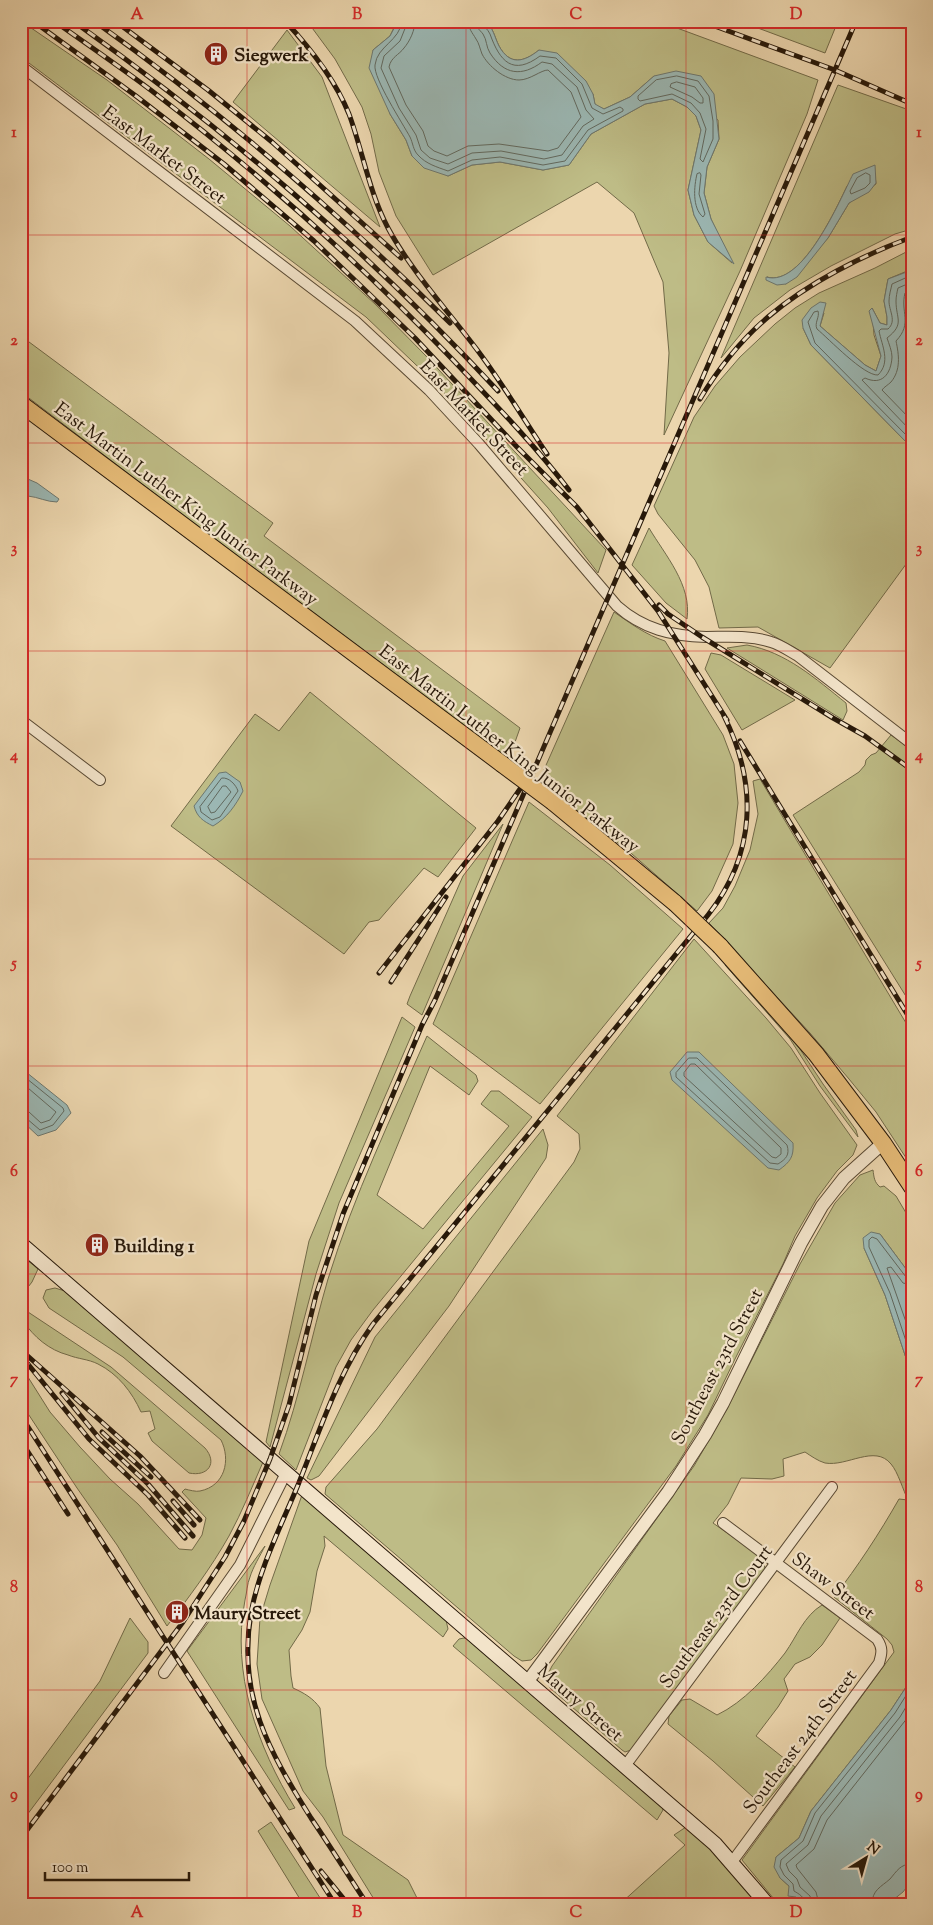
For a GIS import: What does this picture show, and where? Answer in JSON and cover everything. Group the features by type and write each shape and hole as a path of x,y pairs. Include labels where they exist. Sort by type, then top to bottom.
{"main road":[{"name":"East Martin Luther King Junior Parkway","path":"21,404 553,802 675,903 720,946 816,1054 883,1143 912,1187"},
{"name":"Maury Street","path":"21,1244 715,1844 767,1904"}],"street":[{"name":"East Market Street","path":"21,66 355,321 429,390 479,444 617,606 630,618 647,627 673,633 702,637 745,637 780,646 798,656 912,744"},
{"path":"21,720 100,780"},
{"name":"Southeast 23rd Street","path":"528,1681 668,1492 705,1435 723,1403 801,1243 822,1206 844,1178 883,1143"},
{"path":"164,1673 240,1565 286,1473"},
{"name":"Southeast 23rd Court","path":"625,1766 832,1487"},
{"name":"Shaw Street","path":"723,1522 876,1639"},
{"name":"Southeast 24th Street","path":"732,1862 879,1664 882,1646 876,1639"}],"shaded area":[{"path":"21,21 107,80 209,159 290,226 375,304 426,356 606,550 598,573 548,508 487,440 436,384 366,317 21,57"},
{"path":"307,21 397,21 390,36 373,50 390,114 406,140 412,156 448,176 472,165 500,162 543,170 569,165 591,134 645,104 672,99 687,107 696,116 701,130 688,190 694,215 708,242 732,263 711,219 704,193 707,167 719,139 718,120 654,76 630,97 604,109 595,105 593,94 539,50 523,59 518,60 508,57 499,46 492,30 485,21 658,21 818,80 807,114 740,271 664,435 669,353 663,282 634,213 597,182 433,275 396,216 379,172 371,134 362,107 335,59"},
{"path":"739,21 838,21 825,53"},
{"path":"287,30 322,77 380,227 233,102"},
{"path":"838,85 912,111 912,229 895,234 831,266 790,290 754,318 721,358","holes":["875,175 876,184 849,203 828,238 786,284 767,277 779,277 792,271 804,259 815,245 847,186"]},
{"path":"912,249 912,269 888,279 884,301 887,325 880,323 872,308 874,335 881,356 876,371 865,365 820,326 824,313 803,328 811,345 912,448 912,556 830,668 758,627 719,628 709,587 695,560 658,514 654,506 694,417 715,386 740,357 795,308 819,293"},
{"path":"21,336 273,523 264,536 520,728 509,759 21,392"},
{"path":"649,528 681,582 687,606 687,619 666,603 632,565"},
{"path":"614,612 645,632 665,641 723,735 734,764 738,803 733,844 712,891 697,911 632,854 539,781"},
{"path":"747,645 788,660 823,685 846,703 847,711 843,720 727,648"},
{"path":"711,653 721,655 795,700 742,730 705,669"},
{"path":"310,692 476,828 438,877 424,868 379,920 369,922 344,954 171,826 255,714 279,731"},
{"path":"891,735 912,750 912,1006 793,815 859,772 865,765 866,760 876,753"},
{"path":"760,779 912,1033 912,1167 876,1112 849,1079 810,1033 709,923 723,908 735,886 750,850 758,814 753,781"},
{"path":"529,802 610,865 683,929 540,1104 433,1024"},
{"path":"503,824 422,1015 407,1004 410,996 463,876"},
{"path":"694,939 791,1048 857,1145 853,1155 837,1171 817,1198 795,1236 708,1415 676,1466 537,1654 531,1660 522,1661 325,1494 326,1487 377,1429 574,1162 580,1149 579,1134 557,1116"},
{"path":"726,964 792,1037 856,1130 858,1137 820,1086 790,1039"},
{"path":"402,1017 415,1027 339,1203 316,1274 270,1447 266,1442 309,1241"},
{"path":"427,1036 476,1075 478,1081 469,1095 430,1066 377,1195 423,1229 509,1126 481,1104 491,1091 499,1091 532,1117 373,1310 351,1340 336,1367 296,1470 279,1454 293,1411 328,1279 362,1186"},
{"path":"543,1129 548,1145 546,1158 449,1306 319,1476 311,1480 307,1478 375,1337"},
{"path":"873,1170 877,1183 880,1187 884,1186 896,1196 912,1223 912,1277 880,1234 864,1248 885,1295 912,1376 912,1678 891,1710 811,1811 799,1838 776,1857 780,1878 789,1886 802,1904 778,1904 742,1860 894,1652 892,1645 887,1639 834,1597 868,1550 899,1499 908,1500 891,1464 884,1458 877,1456 825,1463 805,1452 783,1459 784,1476 772,1479 741,1478 728,1504 713,1523 757,1554 764,1562 765,1570 631,1750 625,1752 622,1750 550,1688 546,1678 552,1666 694,1466 727,1409 800,1264 835,1203 860,1175"},
{"path":"21,1255 38,1269 32,1282 21,1296"},
{"path":"55,1288 65,1291 263,1462 238,1518 222,1548 200,1582 167,1626 117,1545 21,1403 21,1366 50,1412 80,1447 110,1479 138,1504 179,1549 192,1550 202,1535 206,1518 182,1492 185,1489 200,1491 215,1484 224,1471 224,1448 221,1440 123,1357 49,1308 43,1298 46,1290"},
{"path":"28,1312 111,1367 205,1448 211,1459 209,1468 201,1473 189,1473 152,1441 148,1433 155,1429 150,1411 141,1412 129,1391 118,1378 98,1364 61,1353 42,1342 23,1321 23,1315"},
{"path":"302,1495 446,1620 448,1629 443,1637 324,1536 325,1546 317,1571 310,1612 302,1630 289,1650 293,1688 308,1696 320,1708 326,1766 343,1835 408,1880 420,1904 377,1904 323,1817 303,1791 262,1699 257,1664 260,1618"},
{"path":"265,1546 248,1582 242,1627 242,1655 250,1708 269,1760 295,1808 289,1810 187,1651"},
{"path":"822,1605 840,1618 822,1645 810,1657 795,1664 784,1679 788,1691 756,1736 795,1767 763,1806 668,1724 669,1716 682,1700 690,1699 717,1715 727,1710 746,1696 771,1671 810,1615"},
{"path":"130,1618 148,1642 148,1653 21,1823 21,1788 100,1681"},
{"path":"459,1639 470,1640 662,1806 663,1810 657,1820 453,1646"},
{"path":"271,1822 324,1904 303,1904 258,1831"},
{"path":"686,1827 715,1854 758,1904 739,1904 734,1901 723,1904 620,1904 685,1845 674,1835"}],"water":[{"path":"398,21 485,21 492,30 499,46 508,57 518,60 523,59 539,50 557,53 586,81 593,94 595,104 604,109 630,97 654,76 676,71 701,76 714,94 719,139 707,167 704,193 711,219 734,264 708,242 694,215 688,190 701,130 696,116 687,107 672,99 645,104 591,134 569,165 543,170 500,162 472,165 448,176 424,168 412,156 406,140 390,114 369,68 373,50 390,36"},
{"path":"875,165 876,183 869,192 849,203 828,238 797,277 786,284 777,285 766,280 766,277 780,277 793,269 806,256 830,221 853,174"},
{"path":"912,270 912,448 811,345 803,328 802,320 811,308 820,302 826,303 820,326 865,365 876,371 881,356 869,311 872,308 880,323 887,325 884,301 888,279"},
{"path":"21,476 37,483 59,499 57,502 53,502 28,496 21,503"},
{"path":"226,772 240,782 243,791 231,811 213,826 201,818 194,806 219,773"},
{"path":"687,1052 699,1052 793,1143 793,1152 789,1162 779,1170 768,1168 672,1080 670,1072"},
{"path":"21,1068 67,1105 71,1113 56,1130 38,1136 21,1120"},
{"path":"871,1232 880,1234 912,1277 912,1376 885,1295 864,1248 863,1238"},
{"path":"912,1678 912,1880 903,1892 888,1904 802,1904 796,1897 788,1896 789,1886 780,1878 774,1867 776,1857 799,1838 811,1811 891,1710"}],"railway":[{"path":"33,21 136,96 224,164 314,241 415,338 517,447 577,507 658,611 727,720"},
{"path":"54,21 140,82 192,122 308,220 418,324 527,440 569,490"},
{"path":"73,21 187,106 295,195 398,289 498,391"},
{"path":"94,21 188,91 278,165 366,242 450,323"},
{"path":"115,21 208,90 272,142 401,258"},
{"path":"285,21 322,65 337,89 354,128 381,214 397,243 418,274 485,360 547,454"},
{"path":"701,21 835,70 912,104"},
{"path":"21,1838 183,1622 225,1557 244,1521 270,1459 289,1405 316,1295 343,1214 422,1025 435,1000 856,21"},
{"path":"700,399 714,377 739,345 768,317 818,281 874,252 912,237"},
{"path":"659,605 668,614 702,637 865,736 912,770"},
{"path":"367,1904 296,1793 270,1746 260,1721 253,1697 249,1671 248,1643 251,1613 259,1580 331,1402 350,1362 373,1324 708,915 724,892 736,868 747,818 747,793 743,767 724,716"},
{"path":"740,741 912,1022"},
{"path":"379,973 498,821 520,789"},
{"path":"391,982 446,897"},
{"path":"21,1350 140,1456 200,1520"},
{"path":"23,1358 89,1439 148,1495 185,1538"},
{"path":"62,1393 99,1438 148,1484 193,1536"},
{"path":"21,1416 335,1904"},
{"path":"102,1432 151,1477"},
{"path":"21,1441 68,1514"},
{"path":"173,1501 194,1525"},
{"path":"321,1871 348,1904"}],"place":[{"name":"Siegwerk","path":"216,54"},
{"name":"Building 1","path":"97,1245"},
{"name":"Maury Street","path":"177,1612"}]}
